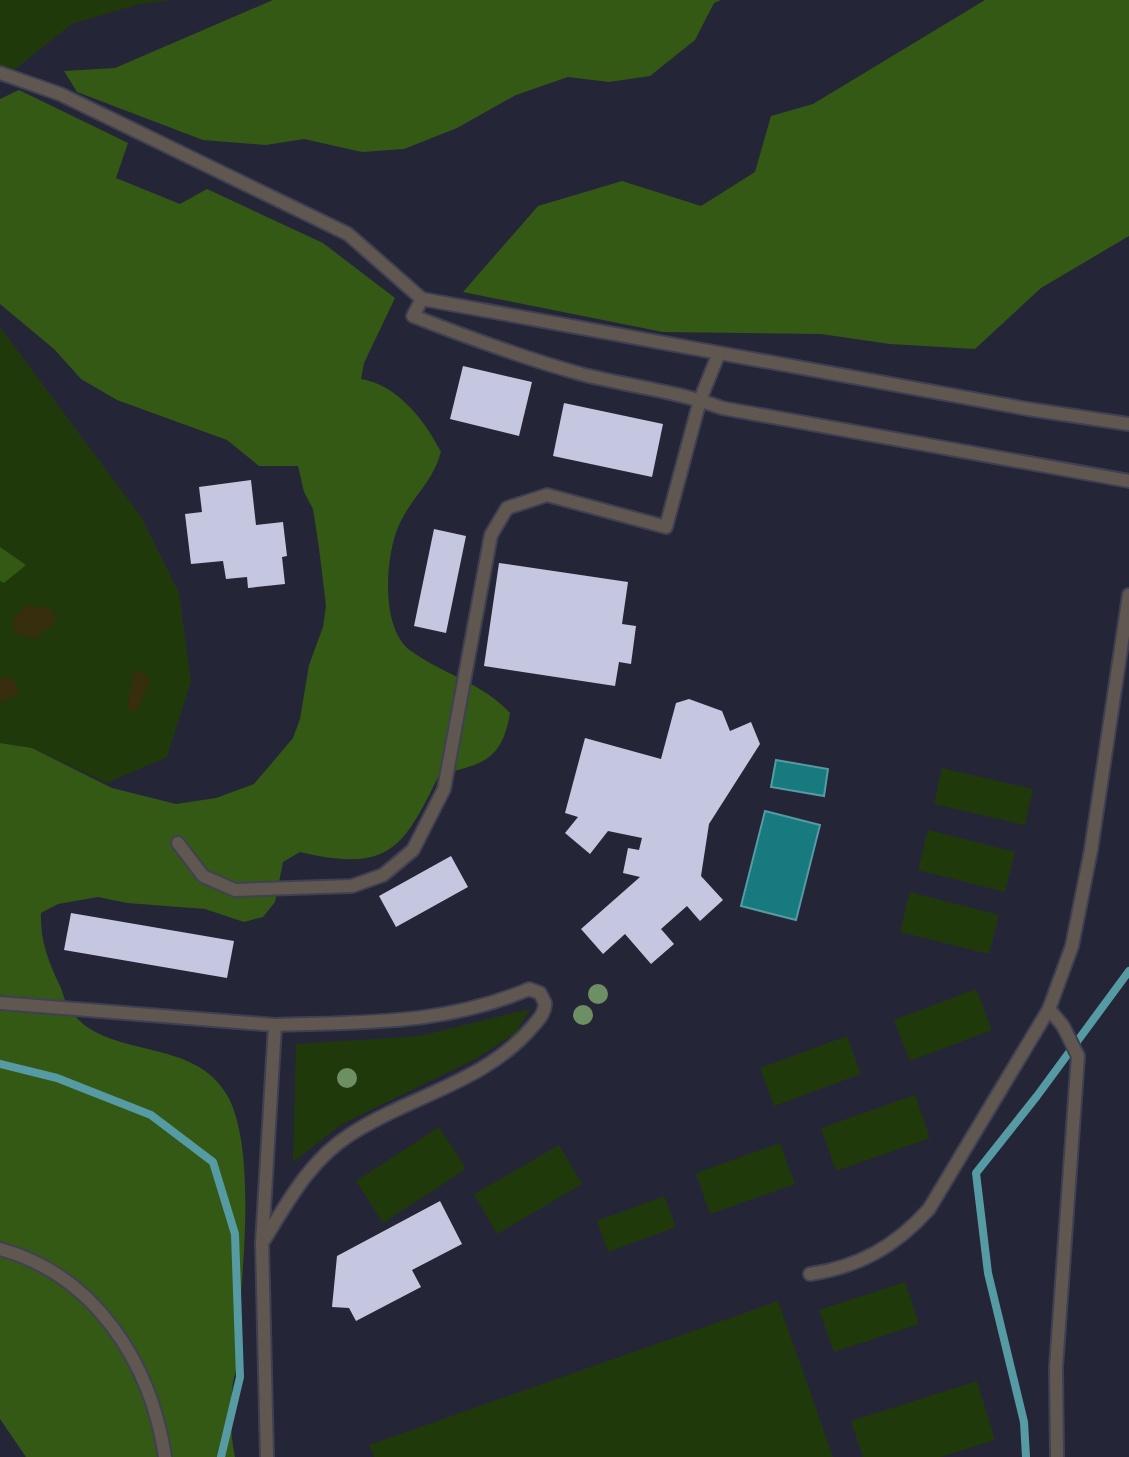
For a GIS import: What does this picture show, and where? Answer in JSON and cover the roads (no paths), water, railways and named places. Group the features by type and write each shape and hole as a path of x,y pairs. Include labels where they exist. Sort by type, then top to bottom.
{"lane":[{"path":"0,73 60,94 348,234 422,299 1028,409 1129,424"},
{"path":"422,299 413,316 495,348 582,374 700,400 722,408 1129,481"},
{"path":"178,843 203,876 235,890 336,889 368,881 399,863 414,850 444,789 491,535 507,508 547,495 666,527 700,400 719,353"},
{"path":"810,1274 845,1267 877,1253 921,1217 942,1190 1049,1009 1072,946 1091,850 1124,658 1129,595"},
{"path":"0,1003 275,1025 419,1021 499,1002 529,989 540,993 545,1003 542,1015 516,1046 474,1074 351,1134 311,1166 262,1244"},
{"path":"1049,1009 1063,1026 1079,1056 1056,1367 1057,1457"},
{"path":"267,1457 262,1244 275,1025"},
{"path":"0,1249 58,1275 101,1311 118,1333 145,1382 164,1457"}],"waterway":[{"path":"1026,1457 1024,1422 988,1273 976,1173 1037,1096 1129,971"},
{"path":"0,1064 57,1078 151,1115 213,1162 235,1234 240,1377 221,1457"}]}
